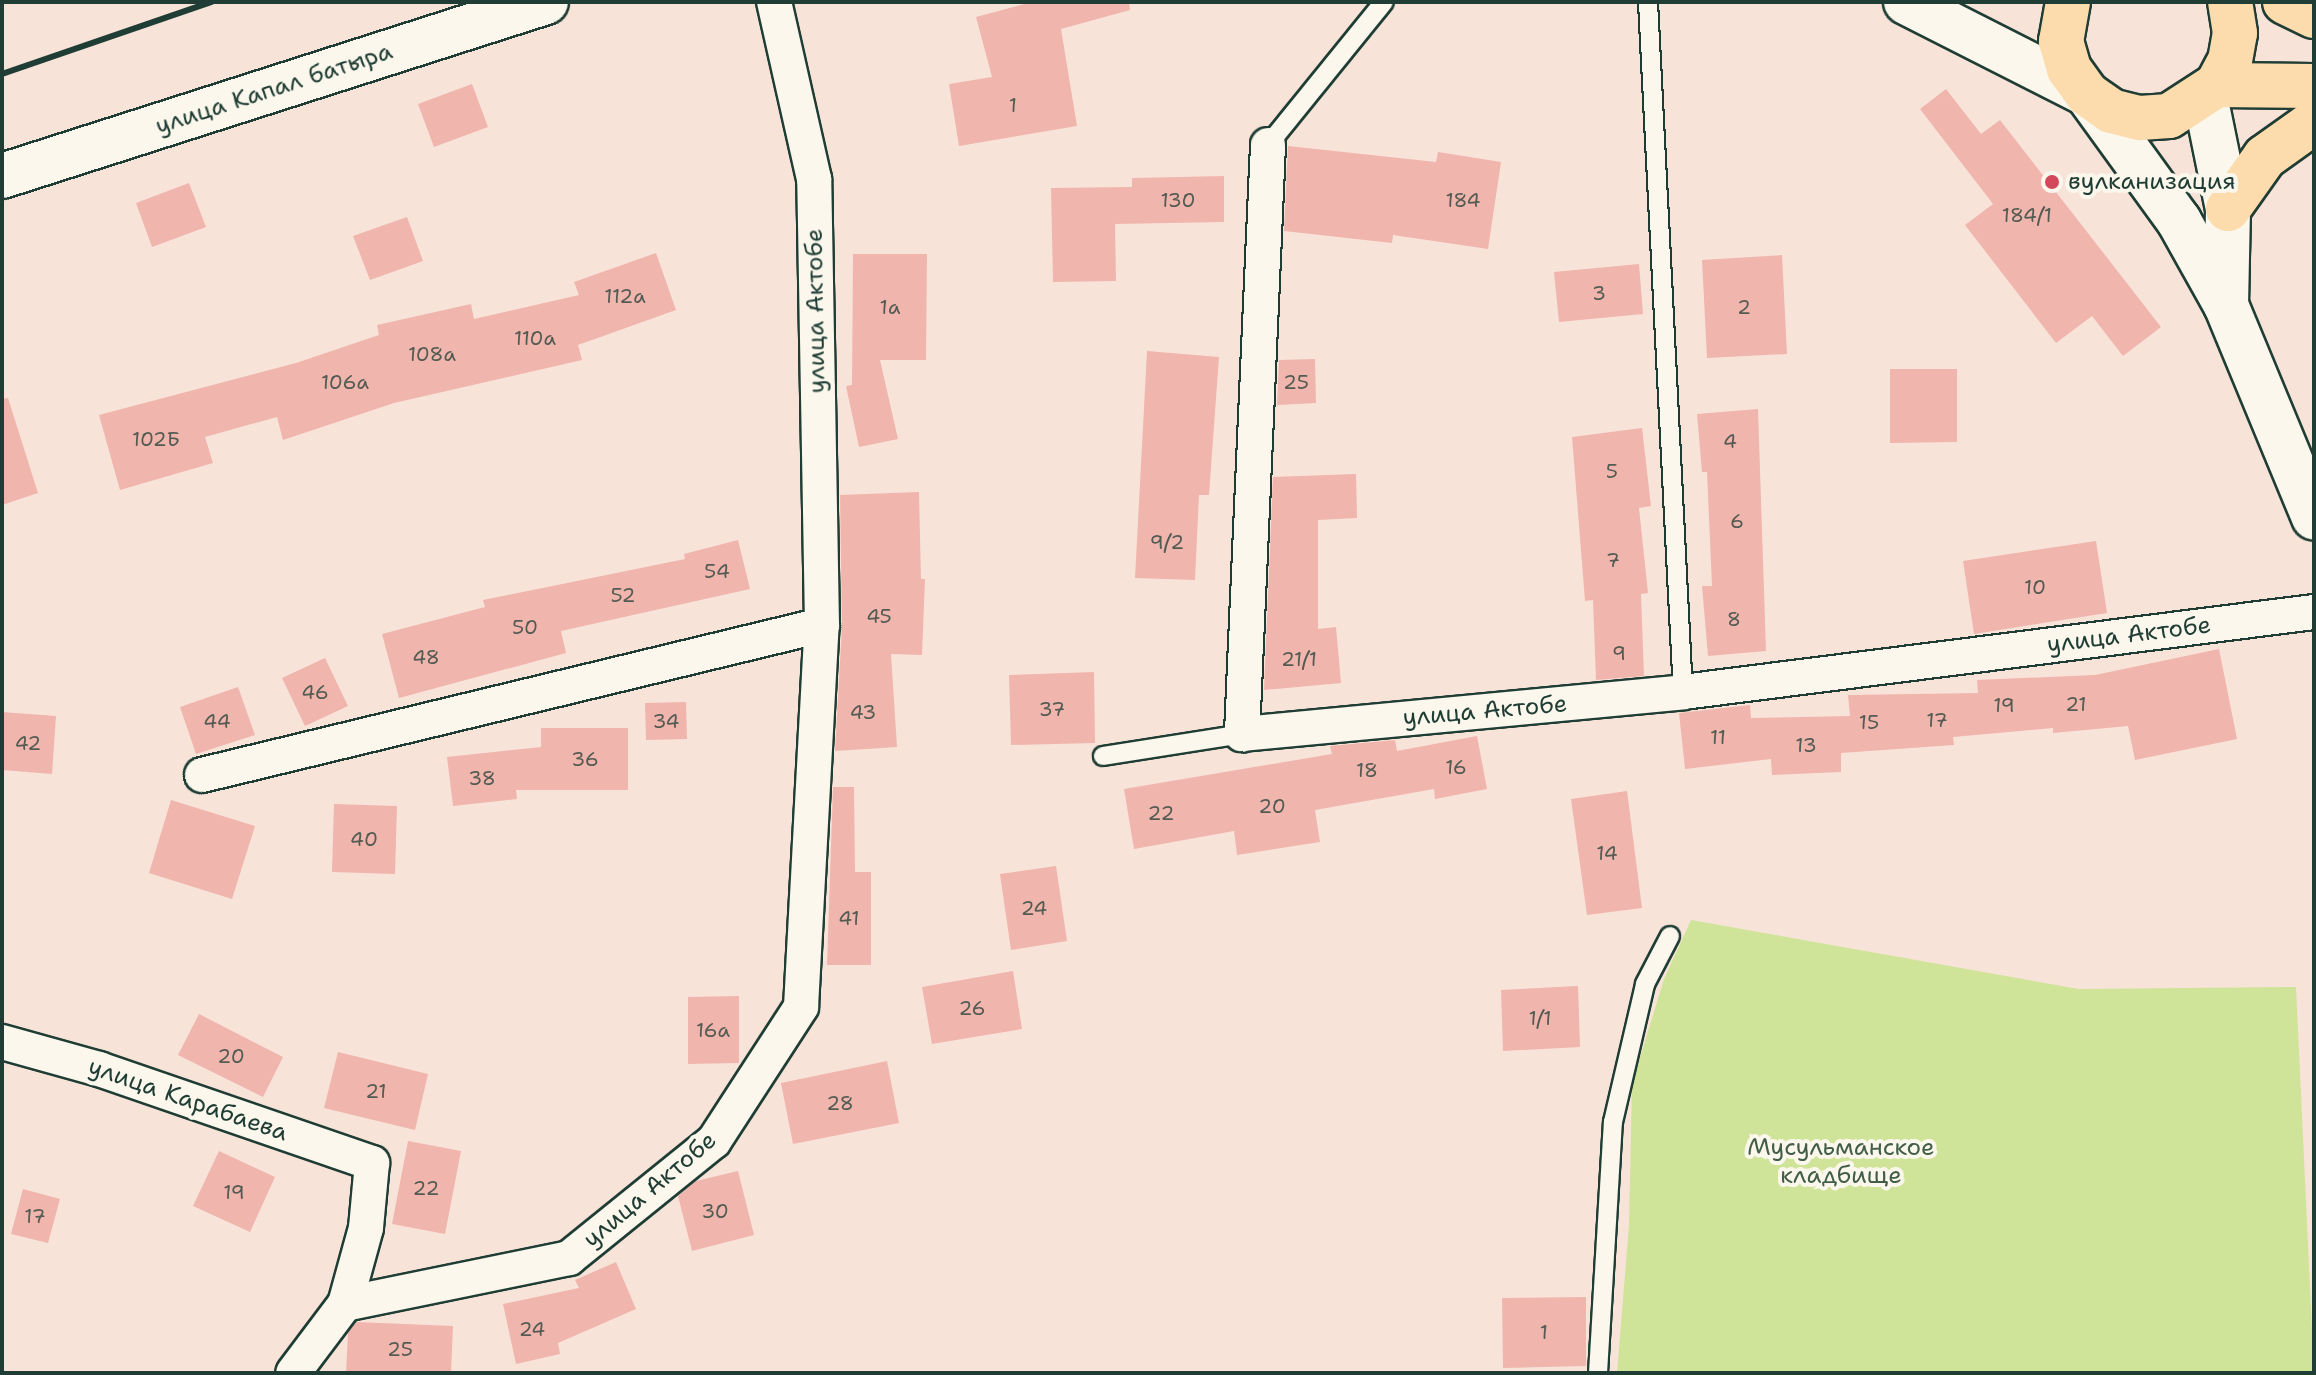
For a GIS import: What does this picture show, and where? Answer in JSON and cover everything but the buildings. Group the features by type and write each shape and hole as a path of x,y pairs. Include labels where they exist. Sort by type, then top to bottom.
{"main road":[{"name":"улица Капал батыра","path":"2,176 546,2"},
{"path":"1906,2 2087,94 2111,111 2140,118 2169,116 2211,90 2230,61 2235,33 2230,2"},
{"path":"2068,2 2061,41 2069,69 2179,221 2226,305 2310,493"},
{"path":"2285,2 2314,16"},
{"path":"2298,2 2314,16"},
{"path":"2211,90 2314,86"},
{"path":"2211,90 2228,209 2226,305"},
{"path":"2228,209 2265,157 2314,122"}],"street":[{"name":"улица Актобе","path":"345,1304 569,1258 714,1141 801,1007 822,625 814,179 774,2"},
{"path":"1242,734 1268,145"},
{"name":"улица Актобе","path":"1242,734 1683,692 2314,612"},
{"path":"202,775 822,625"},
{"name":"улица Карабаева","path":"2,1042 99,1069 372,1163 366,1228 345,1304"},
{"path":"293,1373 345,1304"}],"lane":[{"path":"1268,145 1384,2"},
{"path":"1648,2 1683,692"},
{"path":"1103,756 1242,734"},
{"path":"1598,1373 1613,1122 1645,984 1670,936"}],"green space":[{"name":"Мусульманское кладбище","path":"1691,920 2079,989 2296,987 2314,1373 1617,1373 1629,1225 1632,1084 1664,979"}],"railway":[{"path":"2,74 211,2"}],"place":[{"name":"вулканизация","path":"2052,182"}]}
